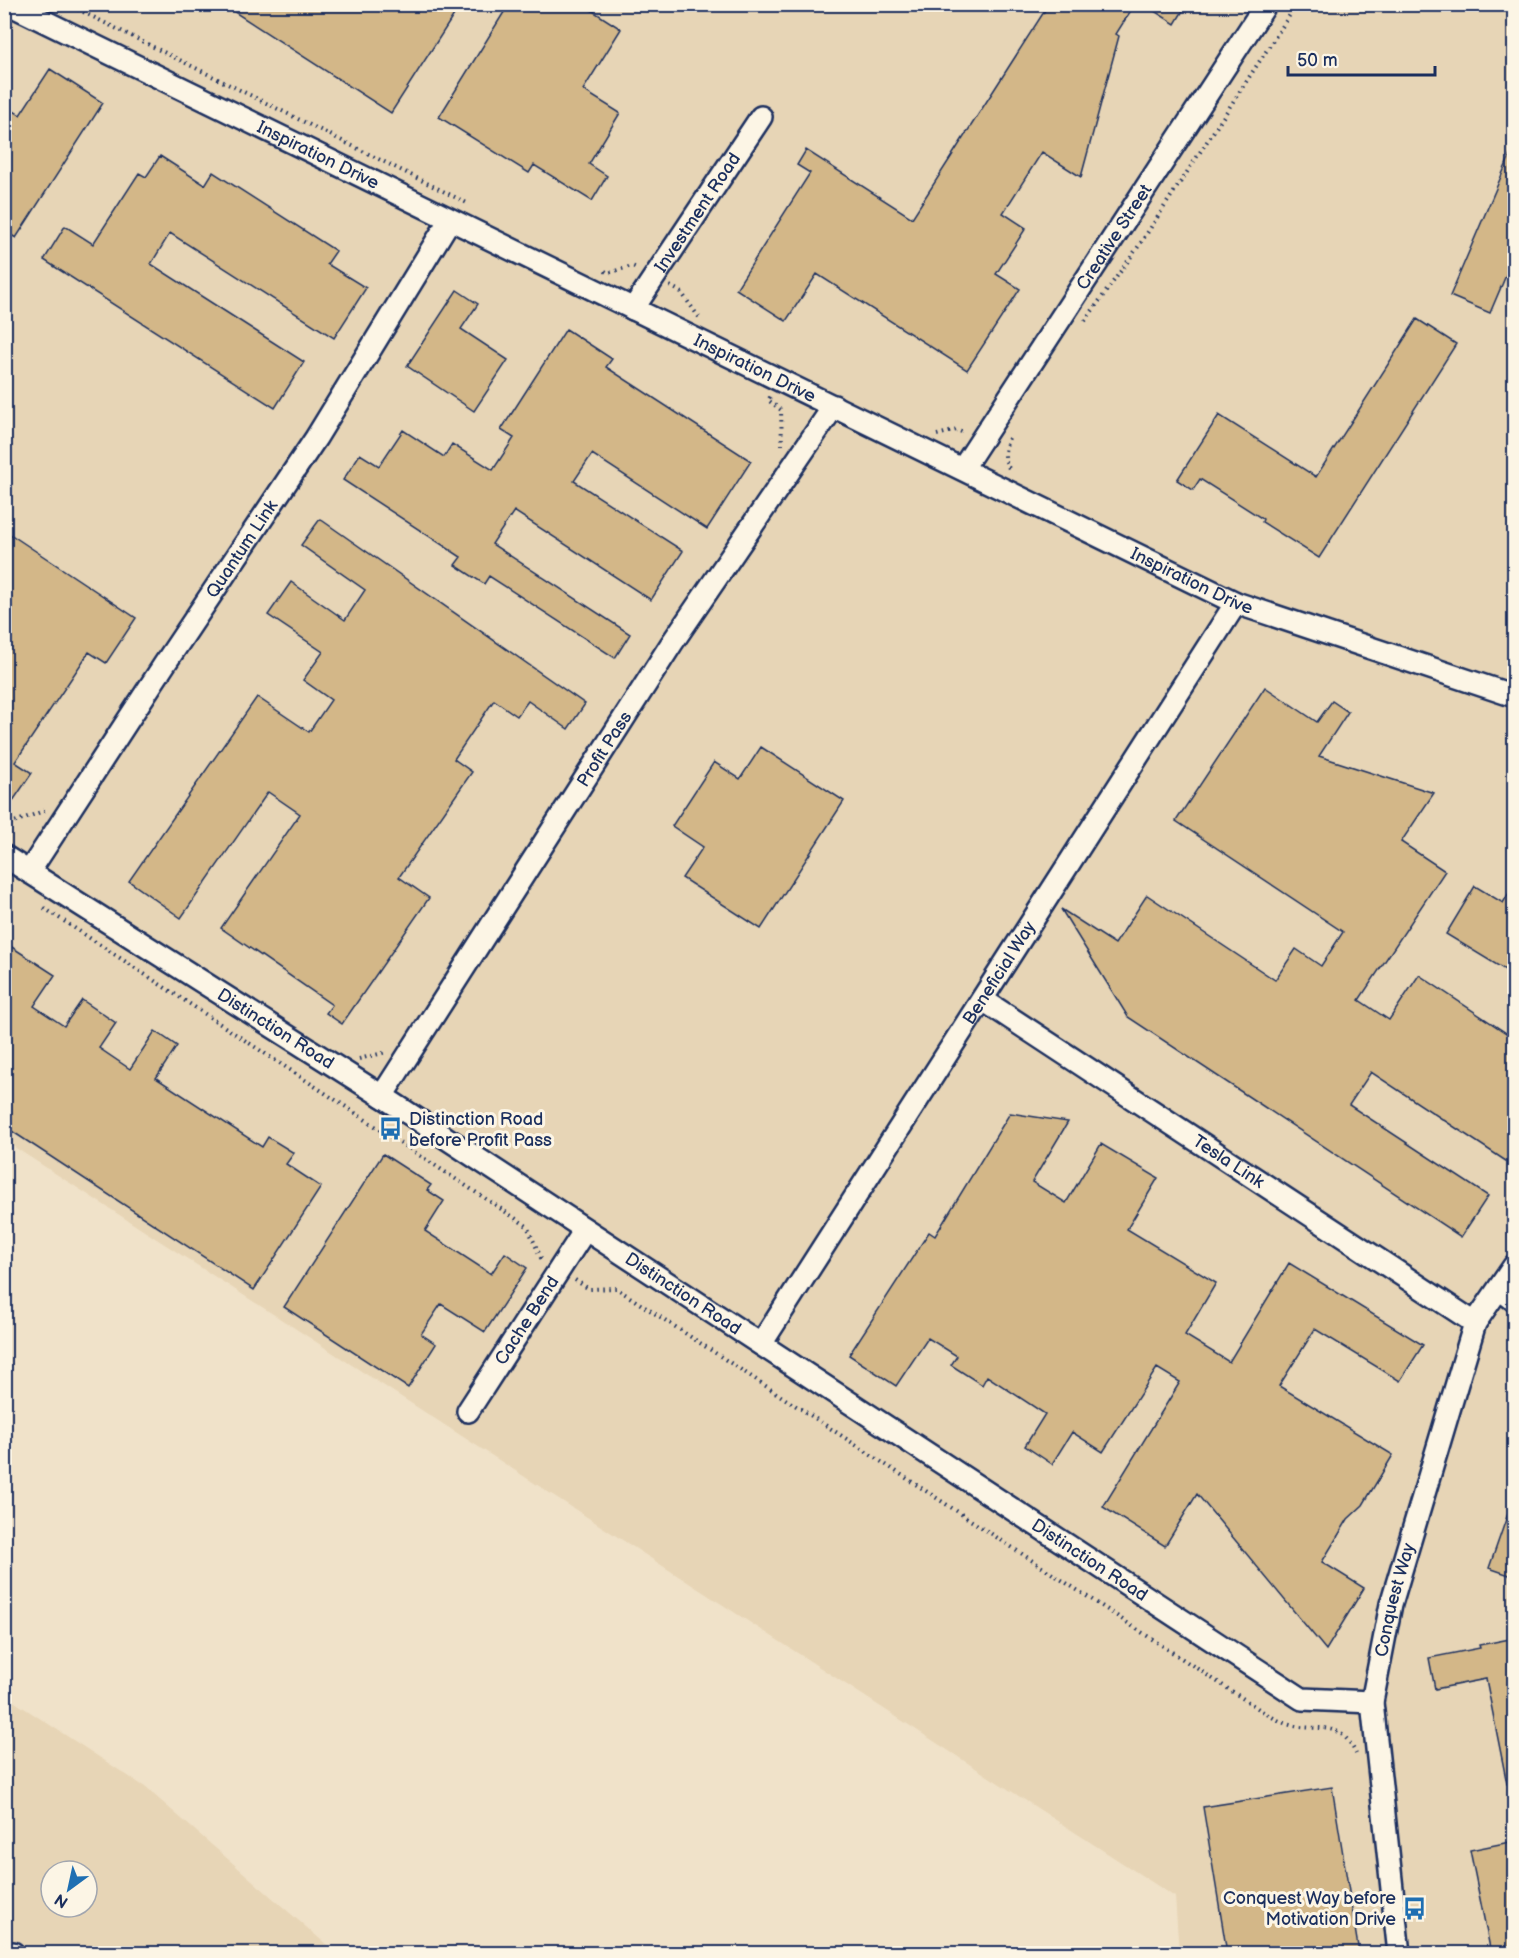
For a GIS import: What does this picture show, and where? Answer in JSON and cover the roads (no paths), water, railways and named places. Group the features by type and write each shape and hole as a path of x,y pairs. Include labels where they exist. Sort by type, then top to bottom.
{"street":[{"name":"Inspiration Drive","path":"9,4 1236,603 1515,696"},
{"name":"Creative Street","path":"963,468 1266,4"},
{"name":"Investment Road","path":"633,309 761,117"},
{"name":"Quantum Link","path":"29,872 316,438 449,220"},
{"name":"Profit Pass","path":"382,1096 672,643 834,406"},
{"name":"Beneficial Way","path":"761,1344 1236,603"},
{"name":"Distinction Road","path":"4,856 382,1096 1302,1699 1372,1702"},
{"name":"Tesla Link","path":"983,1000 1475,1323"},
{"name":"Cache Bend","path":"468,1411 585,1230"},
{"name":"Conquest Way","path":"1399,1953 1372,1702 1391,1605 1475,1323 1515,1266"}],"lane":[{"path":"1496,1293 1515,1307"}],"place":[{"name":"Distinction Road before Profit Pass","path":"391,1129"},
{"name":"Conquest Way before Motivation Drive","path":"1414,1908"}]}
